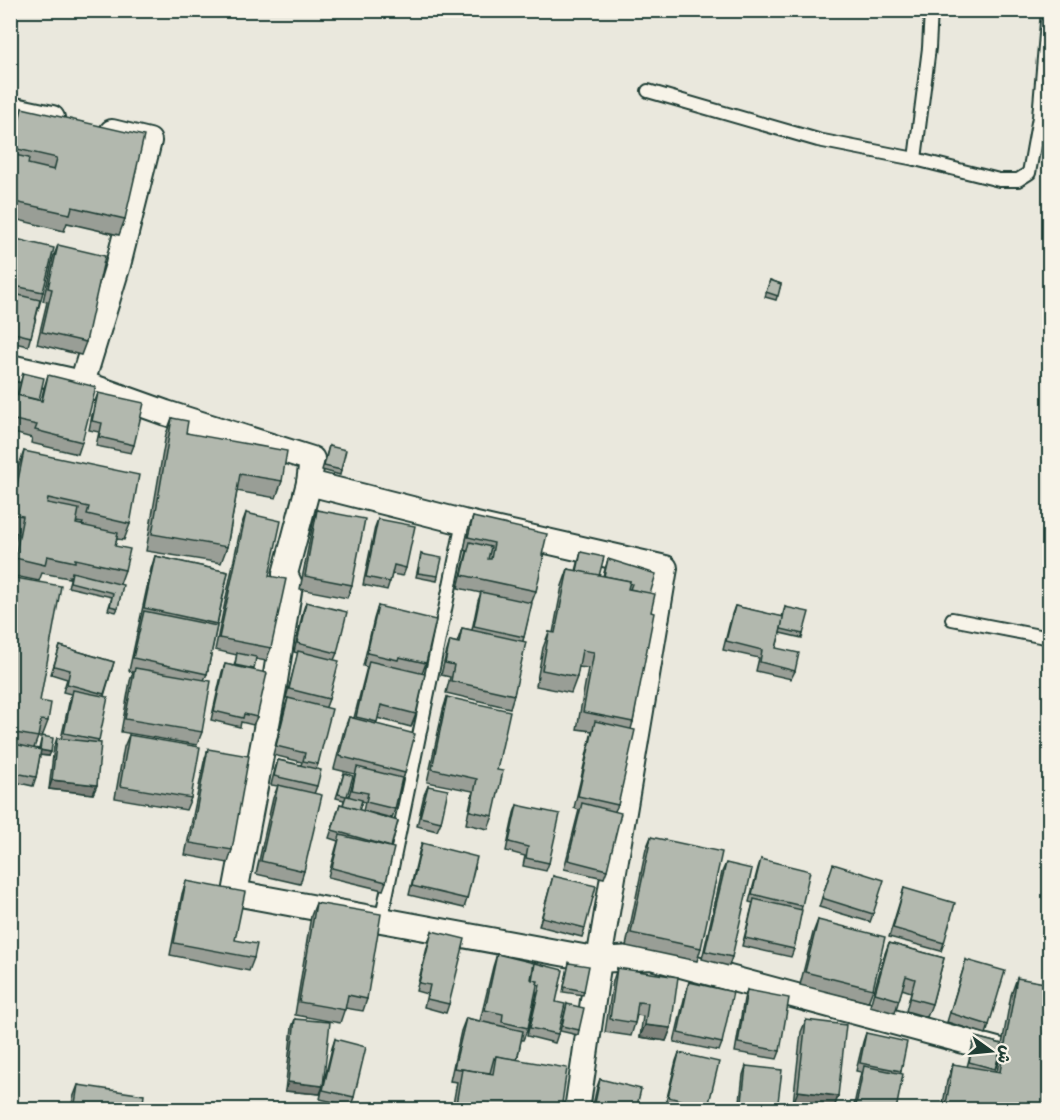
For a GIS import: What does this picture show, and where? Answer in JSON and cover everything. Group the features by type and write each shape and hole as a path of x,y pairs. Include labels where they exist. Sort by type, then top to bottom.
{"street":[{"path":"10,109 148,141 107,262 82,383"},
{"path":"10,367 82,383 166,413 312,459 309,483 285,574 290,585 274,687 235,893 599,960 651,957 1019,1056"},
{"path":"309,483 463,522 665,568 599,960 577,1110"}],"lane":[{"path":"915,159 929,48 931,10"},
{"path":"648,91 818,140 915,159 999,180 1018,180 1029,173 1039,117 1048,10"},
{"path":"381,921 463,522"},
{"path":"952,619 1050,638"}],"building":[{"path":"10,107 15,108 10,130"},
{"path":"22,108 144,136 125,219 72,207 70,214 10,201 10,154 29,158 28,164 54,170 57,158 13,148"},
{"path":"12,238 54,248 43,292 10,285"},
{"path":"58,245 105,256 86,342 42,332 52,289 48,288"},
{"path":"770,280 781,284 778,296 766,292"},
{"path":"10,293 40,300 31,337 10,332"},
{"path":"10,372 17,374 12,394 42,401 48,375 96,387 82,442 35,430 37,425 10,419"},
{"path":"23,373 44,378 39,400 18,395"},
{"path":"98,393 144,403 134,445 99,437 102,423 92,421"},
{"path":"172,418 188,421 186,433 287,451 282,481 240,474 227,547 152,534"},
{"path":"329,446 346,450 341,470 324,466"},
{"path":"24,451 139,475 130,524 87,514 89,507 48,498 47,503 79,509 76,524 118,533 115,546 130,549 125,570 75,559 75,562 47,556 45,565 15,558 23,516 11,514"},
{"path":"317,510 365,519 352,585 305,576"},
{"path":"246,513 281,521 269,576 286,579 271,648 219,638"},
{"path":"473,517 547,534 536,591 462,575 470,542 491,547 488,559 491,559 494,543 468,537"},
{"path":"378,519 415,526 406,568 394,565 390,582 366,577"},
{"path":"581,552 604,557 599,576 577,571"},
{"path":"421,554 442,558 438,576 418,573"},
{"path":"155,556 228,572 217,624 144,608"},
{"path":"608,559 656,574 650,594 630,589 632,584 629,583 630,581 604,576"},
{"path":"568,569 630,581 628,589 655,594 651,612 654,613 633,722 583,712 594,652 582,650 577,677 542,670 549,632 555,633"},
{"path":"72,572 123,585 118,608 110,606 113,593 70,582"},
{"path":"10,577 61,586 40,701 51,703 48,721 41,720 38,737 10,732 10,635 12,628 10,628"},
{"path":"481,592 532,603 524,637 474,626"},
{"path":"306,602 347,612 337,653 297,643"},
{"path":"378,606 436,620 426,663 367,653"},
{"path":"735,606 784,617 776,648 799,653 795,671 760,662 762,650 726,641"},
{"path":"785,607 809,612 803,634 781,629"},
{"path":"144,611 217,626 207,674 133,658"},
{"path":"462,628 526,642 514,695 451,681 454,665 445,663 450,641 459,643"},
{"path":"60,646 114,662 104,694 67,684 70,670 54,666"},
{"path":"298,651 339,661 329,699 289,689"},
{"path":"237,653 256,657 254,669 235,665"},
{"path":"369,661 425,674 416,714 381,705 377,722 356,717"},
{"path":"225,664 267,673 257,717 244,714 243,718 214,711"},
{"path":"135,668 211,681 202,732 125,719"},
{"path":"73,690 108,697 99,740 64,733"},
{"path":"447,697 510,711 497,770 503,771 493,816 470,811 477,779 432,769"},
{"path":"288,698 332,709 318,764 303,761 305,753 276,746"},
{"path":"349,717 415,734 405,773 339,756"},
{"path":"595,721 635,730 618,805 578,796"},
{"path":"129,735 200,747 191,798 120,786"},
{"path":"42,736 53,738 51,752 40,750"},
{"path":"57,738 101,743 97,785 52,780"},
{"path":"10,743 41,750 36,777 10,772"},
{"path":"208,749 249,756 232,850 190,843"},
{"path":"278,760 321,770 317,786 274,776"},
{"path":"357,767 402,778 395,809 366,802 368,793 352,790"},
{"path":"344,773 353,776 347,796 362,800 359,810 343,805 346,796 338,794"},
{"path":"278,785 322,795 304,871 261,861"},
{"path":"428,786 448,790 441,822 420,817"},
{"path":"582,803 621,813 607,870 568,860"},
{"path":"340,804 398,821 391,847 332,830"},
{"path":"517,805 560,814 549,863 526,858 528,847 509,842"},
{"path":"340,835 394,848 386,882 332,868"},
{"path":"651,837 722,852 701,948 631,933"},
{"path":"422,843 477,857 467,899 412,886"},
{"path":"761,859 810,871 802,906 752,894"},
{"path":"726,863 752,869 732,957 705,951"},
{"path":"833,864 884,880 873,914 822,898"},
{"path":"553,876 596,886 585,928 542,917"},
{"path":"186,881 245,892 235,940 257,944 254,958 174,943"},
{"path":"904,888 955,903 944,943 893,928"},
{"path":"754,899 802,910 794,949 745,938"},
{"path":"316,903 381,914 367,999 348,995 345,1010 299,1002"},
{"path":"818,920 885,937 873,989 805,972"},
{"path":"432,931 465,939 449,1004 427,999 430,985 419,983"},
{"path":"889,943 944,958 932,1004 910,998 915,979 906,976 899,1000 875,993"},
{"path":"497,954 534,963 531,979 538,981 528,1028 502,1022 503,1014 485,1010"},
{"path":"966,960 1005,971 989,1025 950,1013"},
{"path":"535,963 563,970 556,1002 565,1004 558,1034 530,1028 540,985 537,984 538,981 532,980"},
{"path":"569,963 589,966 584,991 564,987"},
{"path":"617,968 678,977 671,1028 645,1025 648,1003 638,1002 635,1023 610,1019"},
{"path":"1017,978 1050,984 1050,1110 945,1110 953,1064 1000,1072"},
{"path":"689,982 733,992 722,1043 678,1033"},
{"path":"747,990 789,998 780,1051 738,1043"},
{"path":"567,1004 584,1008 579,1030 562,1026"},
{"path":"466,1018 523,1031 517,1060 496,1056 490,1073 454,1068"},
{"path":"295,1019 330,1022 323,1086 288,1082"},
{"path":"806,1020 846,1025 838,1096 798,1091"},
{"path":"866,1033 907,1042 901,1071 860,1063"},
{"path":"975,1037 1002,1044 995,1069 969,1062"},
{"path":"335,1039 366,1047 354,1097 323,1090"},
{"path":"679,1053 719,1062 708,1107 668,1097"},
{"path":"496,1056 567,1068 561,1110 455,1110 462,1069 493,1074"},
{"path":"746,1066 782,1070 777,1110 741,1110"},
{"path":"864,1066 903,1074 896,1110 855,1110"},
{"path":"600,1079 641,1089 636,1110 623,1110 595,1103"},
{"path":"78,1085 144,1095 142,1110 74,1110"},
{"path":"291,1104 321,1108 321,1110 290,1110"},
{"path":"328,1104 360,1109 360,1110 327,1110"}]}
